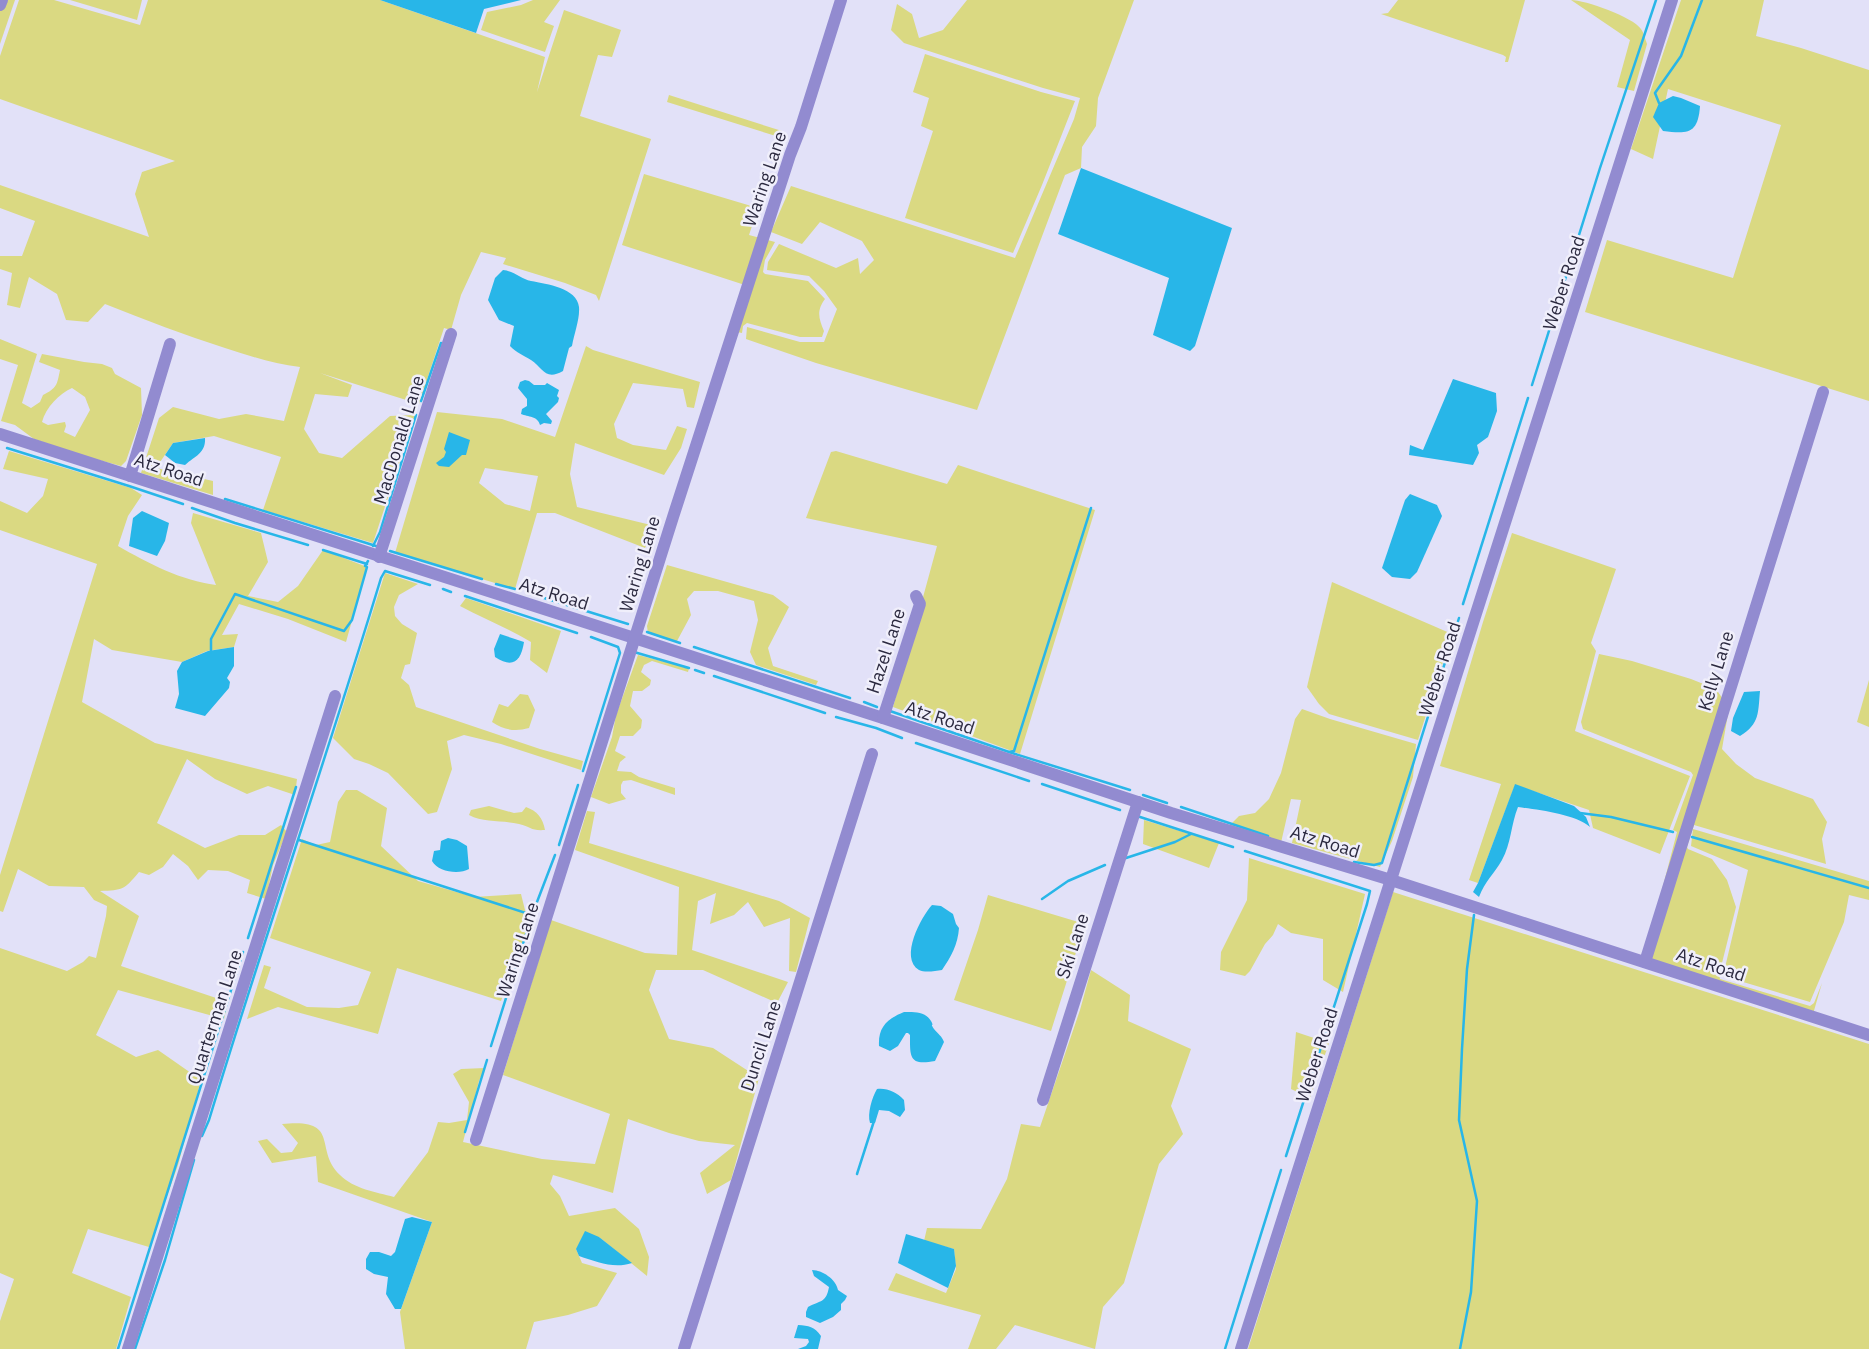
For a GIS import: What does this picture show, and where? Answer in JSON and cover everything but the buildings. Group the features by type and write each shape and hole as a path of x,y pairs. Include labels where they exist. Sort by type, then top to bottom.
{"street":[{"path":"0,5 2,0"},
{"name":"Waring Lane","path":"476,1140 635,638 841,0"},
{"name":"Weber Road","path":"1242,1349 1672,0"},
{"name":"MacDonald Lane","path":"379,557 450,334"},
{"path":"130,476 170,344"},
{"name":"Kelly Lane","path":"1645,962 1823,392"},
{"name":"Atz Road","path":"1,438 130,476 1138,802 1391,880 1869,1035"},
{"name":"Hazel Lane","path":"883,718 920,604 916,596"},
{"name":"Quarterman Lane","path":"128,1349 335,696"},
{"name":"Duncil Lane","path":"684,1349 872,754"},
{"name":"Ski Lane","path":"1043,1100 1138,802"}],"shaded area":[{"path":"0,0 15,0 0,44"},
{"path":"19,0 54,0 140,25 148,0 380,0 545,57 537,92 564,10 621,30 612,57 598,55 580,116 651,139 599,301 596,295 565,283 503,264 506,258 481,252 461,295 451,330 444,328 419,404 320,373 352,385 348,397 315,394 304,429 319,453 342,458 390,416 415,415 373,543 263,510 281,457 214,436 173,443 156,468 213,481 213,495 141,473 159,418 173,407 219,419 246,414 284,421 300,367 271,362 225,348 105,304 88,322 66,320 57,294 29,277 20,308 7,305 12,273 0,269 0,256 22,256 35,221 0,208 0,185 149,237 135,194 142,172 175,161 0,99 0,56"},
{"path":"70,0 142,0 137,20"},
{"path":"533,0 560,0 544,22 554,26 545,52 481,30 487,12 521,5"},
{"path":"967,0 1134,0 1098,98 1096,126 1082,147 1081,168 1065,175 977,410 816,363 746,339 747,327 800,342 824,342 837,309 824,291 809,276 767,270 768,262 779,244 836,268 858,258 860,274 874,260 862,241 820,222 802,244 771,232 791,186 1015,258 1074,119 1080,98 904,43 891,30 897,4 912,14 919,38 943,30"},
{"path":"1398,0 1525,0 1508,62 1505,62 1506,57 1503,55 1381,14 1388,13"},
{"path":"1571,0 1608,10 1629,19 1641,29 1647,44 1634,91 1617,87 1630,40"},
{"path":"1681,0 1764,0 1756,36 1869,70 1869,401 1585,312 1607,240 1733,278 1781,125 1668,89 1653,159 1631,149"},
{"path":"925,54 1041,92 1075,101 1013,253 905,218 933,131 921,126 929,98 913,92"},
{"path":"669,95 782,131 779,137 667,102"},
{"path":"644,174 758,208 749,235 775,242 765,260 763,272 765,274 808,281 825,299 819,311 824,331 822,337 800,337 747,323 743,326 742,333 737,332 751,287 622,245"},
{"path":"0,339 37,354 22,403 31,408 40,402 43,395 54,388 59,375 60,370 39,362 42,354 102,364 112,368 115,374 141,388 142,415 126,461 121,466 84,456 34,439 15,425 1,421 18,365 0,359","holes":["72,388 85,397 90,410 75,437 64,432 65,422 48,425 42,422 50,406 58,397"]},
{"path":"586,346 593,350 700,382 694,408 687,407 683,389 633,383 614,424 617,438 633,445 666,450 677,426 687,429 681,448 664,475 575,443 570,474 577,507 655,526 645,548 555,513 537,513 515,589 395,553 437,412 502,419 555,437","holes":["485,468 538,476 530,511 505,504 479,483"]},
{"path":"9,451 131,488 142,495 128,516 118,546 153,565 191,580 216,585 191,523 193,513 261,533 268,562 248,596 278,602 298,586 323,550 367,567 346,642 288,619 239,604 222,635 238,634 234,647 207,651 182,662 112,650 94,639 82,702 155,743 297,779 295,795 268,786 247,794 215,779 187,759 157,823 205,848 239,835 265,835 281,825 287,832 273,865 266,899 247,893 250,880 228,871 208,870 198,880 188,866 173,854 163,867 149,875 139,872 122,888 100,891 139,916 121,966 228,1002 224,1019 118,990 96,1035 136,1057 158,1050 201,1080 178,1165 149,1247 88,1229 72,1273 131,1297 116,1349 0,1349 0,1321 14,1279 0,1273 0,948 67,971 83,962 89,956 96,958 107,906 94,900 84,887 49,886 18,869 3,912 0,911 0,875 97,564 0,530 0,501 27,513 43,496 48,479 3,469"},
{"path":"836,451 947,484 958,465 1095,510 1020,754 893,707 937,546 806,518 831,452"},
{"path":"1512,533 1616,569 1591,643 1596,651 1575,731 1690,776 1660,854 1593,828 1589,810 1515,785 1478,883 1469,880 1501,784 1440,766"},
{"path":"667,565 773,595 789,607 768,648 773,666 818,681 816,685 756,665 750,652 758,620 754,601 718,591 694,591 687,599 691,615 677,641 648,633 647,626"},
{"path":"385,573 418,584 399,595 394,607 395,616 402,624 417,633 410,664 405,665 401,678 409,685 416,707 540,749 583,761 581,770 501,744 464,735 447,741 452,769 437,812 428,814 388,773 354,759 333,738"},
{"path":"1332,582 1452,634 1418,740 1329,714 1307,687"},
{"path":"466,598 561,631 547,673 530,660 531,642 460,606"},
{"path":"1599,654 1632,661 1691,679 1716,689 1729,708 1722,749 1736,764 1755,778 1813,799 1827,822 1822,839 1826,864 1694,825 1687,847 1712,859 1727,880 1736,907 1719,975 1720,979 1810,1006 1814,1003 1822,983 1811,1021 1642,967 1677,832 1673,830 1693,775 1691,772 1583,729 1581,722"},
{"path":"638,655 689,668 688,672 652,661 644,665 641,672 651,680 650,685 642,691 633,691 630,706 642,720 641,728 633,736 620,736 615,751 626,757 620,762 617,771 631,772 639,777 675,788 675,795 631,780 623,781 621,793 626,799 609,804 591,797 612,737 616,715"},
{"path":"1869,680 1869,727 1857,722"},
{"path":"520,694 528,695 535,710 529,728 510,730 492,722 499,704 508,707"},
{"path":"1302,709 1416,744 1413,777 1392,841 1380,867 1292,843 1301,800 1291,799 1280,847 1225,830 1239,816 1255,813 1269,799 1281,773 1295,719"},
{"path":"346,790 357,790 387,808 381,846 418,881 474,897 521,894 526,914 532,915 501,1001 397,968 378,1034 278,1007 247,1019 264,965 271,967 264,988 307,1007 339,1008 358,1005 371,972 270,938 302,839 316,845 330,842 338,802"},
{"path":"489,806 514,813 522,812 526,807 536,813 541,819 545,830 475,818 469,815 471,810"},
{"path":"587,811 595,812 589,843 779,901 810,918 796,972 789,971 790,918 764,927 748,902 734,915 710,924 716,893 698,901 692,950 788,982 777,1003 703,970 656,970 649,990 669,1039 713,1048 759,1078 731,1180 707,1194 700,1173 735,1145 699,1141 628,1119 613,1193 553,1175 550,1184 560,1196 569,1216 615,1208 639,1229 649,1257 647,1276 599,1237 576,1249 582,1263 617,1273 597,1306 568,1315 534,1322 526,1349 405,1349 400,1312 432,1222 318,1182 316,1156 272,1163 258,1141 267,1139 281,1153 292,1152 298,1143 282,1124 301,1123 313,1126 320,1131 332,1165 340,1175 358,1187 394,1197 428,1152 438,1122 449,1123 467,1120 469,1102 453,1074 461,1069 485,1068 479,1081 463,1142 542,1159 595,1164 610,1114 503,1075 551,920 645,953 677,955 679,887 575,850"},
{"path":"1144,820 1219,843 1209,868 1143,844"},
{"path":"1693,829 1869,881 1869,900 1849,895 1844,922 1810,1002 1723,976 1748,870 1691,846"},
{"path":"1249,858 1365,894 1343,992 1323,980 1323,939 1291,933 1278,924 1273,935 1265,944 1250,971 1245,976 1220,970 1221,952 1247,900"},
{"path":"1393,892 1869,1044 1869,1349 1248,1349"},
{"path":"988,895 1085,924 1051,1031 954,1000"},
{"path":"1091,970 1130,995 1128,1021 1191,1049 1171,1106 1183,1134 1159,1164 1124,1283 1103,1307 1095,1349 1015,1325 996,1349 968,1349 981,1315 888,1290 896,1273 946,1293 956,1269 954,1249 924,1241 927,1228 981,1229 1007,1179 1021,1124 1040,1127 1080,1010"},
{"path":"1296,1032 1329,1043 1310,1098 1291,1089"}],"water":[{"path":"380,0 521,0 484,9 476,33"},
{"path":"1673,96 1700,106 1697,122 1690,130 1685,132 1663,131 1653,117 1659,103"},
{"path":"1081,168 1232,228 1195,346 1190,351 1153,335 1169,278 1058,234"},
{"path":"503,270 527,280 560,288 573,295 577,301 579,307 578,321 563,371 552,375 548,374 510,346 514,326 499,320 488,300 495,278"},
{"path":"1453,379 1496,393 1497,411 1488,437 1477,445 1479,453 1473,465 1409,455 1410,445 1423,450"},
{"path":"525,380 534,385 545,385 547,383 559,390 558,402 546,414 552,421 551,424 544,423 540,425 535,418 521,414 522,409 527,406 527,399 518,388 520,382"},
{"path":"449,432 470,440 466,455 462,455 449,467 439,466 436,463 444,457 446,452 444,449"},
{"path":"205,438 202,451 185,465 175,463 165,455 173,443"},
{"path":"1410,494 1437,505 1442,516 1417,572 1410,579 1392,577 1382,568 1405,500"},
{"path":"142,511 169,523 165,541 157,556 129,546 133,518"},
{"path":"500,634 524,642 521,654 511,663 501,661 495,657 494,649"},
{"path":"234,647 234,666 227,678 230,682 229,688 205,716 175,708 179,694 177,671 182,662 208,651"},
{"path":"1760,691 1755,722 1740,736 1731,731 1733,718 1744,692"},
{"path":"1515,784 1574,806 1586,817 1590,827 1566,816 1518,807 1505,854 1479,897 1473,892"},
{"path":"448,838 457,840 467,846 469,869 460,872 444,870 432,861 434,851 440,850 441,841"},
{"path":"932,905 941,906 953,914 959,928 954,950 942,970 924,971 919,970 913,964 911,947 918,928"},
{"path":"904,1012 926,1015 942,1038 944,1042 935,1061 920,1062 913,1058 910,1049 910,1035 908,1033 906,1033 898,1046 890,1051 879,1046 882,1029 888,1021"},
{"path":"877,1089 892,1091 904,1100 905,1110 900,1117 889,1111 879,1110 875,1123 870,1123 869,1115 873,1096"},
{"path":"412,1217 432,1222 401,1309 395,1309 386,1294 388,1277 374,1274 366,1269 366,1259 370,1252 379,1252 391,1256 395,1252 405,1219"},
{"path":"585,1231 599,1237 632,1263 612,1265 579,1256 576,1249"},
{"path":"906,1234 954,1249 956,1266 948,1288 898,1263"},
{"path":"812,1270 828,1276 837,1286 838,1290 847,1296 841,1304 841,1310 833,1317 820,1323 806,1317 806,1312 808,1307 824,1299 829,1287 814,1276"},
{"path":"798,1325 811,1327 821,1336 818,1349 798,1349 806,1346 809,1342 808,1339 794,1338"}],"waterway":[{"path":"1532,385 1600,168 1656,0"},
{"path":"1659,103 1655,93 1681,56 1702,0"},
{"path":"421,401 441,343"},
{"path":"1463,604 1528,398"},
{"path":"373,546 380,532 416,415"},
{"path":"7,448 183,504"},
{"path":"225,499 376,546"},
{"path":"192,508 308,545"},
{"path":"1009,752 1014,751 1091,508"},
{"path":"323,550 367,564"},
{"path":"390,551 482,579"},
{"path":"211,652 211,639 235,594 344,631 352,620 367,567 365,566 368,561"},
{"path":"202,1136 209,1120 381,578 385,571 430,585"},
{"path":"496,584 515,589"},
{"path":"443,589 451,592"},
{"path":"528,593 628,624"},
{"path":"465,596 577,633"},
{"path":"1354,862 1374,865 1382,863 1459,618"},
{"path":"647,632 680,643"},
{"path":"583,771 620,653 618,647 591,637"},
{"path":"694,647 850,698"},
{"path":"634,652 689,668 685,667"},
{"path":"695,670 704,673"},
{"path":"714,676 825,713"},
{"path":"864,702 877,707"},
{"path":"890,711 1009,752 1130,790"},
{"path":"836,717 876,728 902,738"},
{"path":"916,743 1029,781"},
{"path":"1042,784 1120,810"},
{"path":"559,845 578,785"},
{"path":"248,938 296,787"},
{"path":"1143,795 1167,803"},
{"path":"1181,807 1268,836"},
{"path":"1580,813 1611,817 1673,832"},
{"path":"1137,816 1233,847"},
{"path":"1126,858 1175,842 1191,834"},
{"path":"1692,837 1869,888"},
{"path":"299,840 532,915"},
{"path":"1245,851 1370,891 1286,1156"},
{"path":"491,1046 532,915 555,855"},
{"path":"1042,899 1068,881 1105,865"},
{"path":"1460,1349 1471,1292 1477,1201 1459,1120 1467,969 1474,915"},
{"path":"118,1349 243,952"},
{"path":"465,1132 487,1060"},
{"path":"857,1174 874,1121"},
{"path":"135,1349 165,1260 194,1160"},
{"path":"1225,1349 1281,1170"}]}
